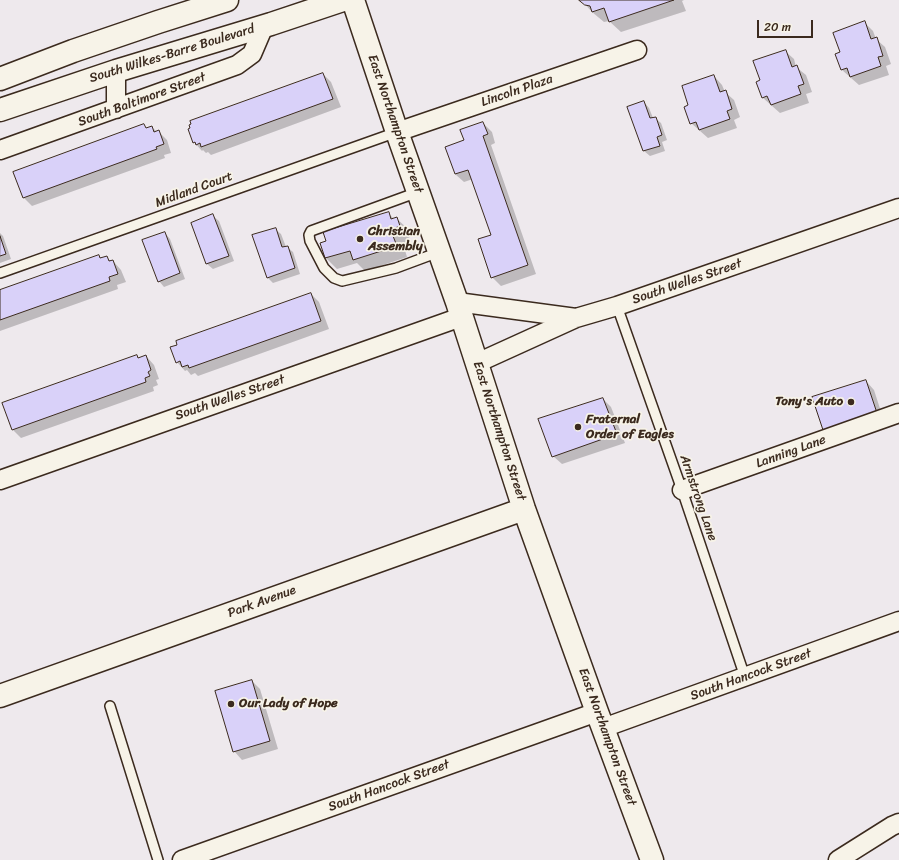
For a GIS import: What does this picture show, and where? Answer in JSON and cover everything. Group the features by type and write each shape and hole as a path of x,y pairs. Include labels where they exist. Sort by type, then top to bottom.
{"main road":[{"path":"0,79 80,48 227,0"},
{"name":"South Wilkes-Barre Boulevard","path":"0,110 116,71 264,26 343,0"},
{"name":"East Northampton Street","path":"353,0 397,132 459,309 524,508 652,860"},
{"name":"Park Avenue","path":"0,696 524,508"}],"street":[{"name":"South Baltimore Street","path":"0,150 237,65 252,54 264,26"},
{"name":"Lincoln Plaza","path":"397,132 636,50"},
{"path":"116,71 116,109"},
{"name":"South Welles Street","path":"477,363 576,318 617,306 899,208"},
{"path":"459,309 576,318"},
{"name":"South Welles Street","path":"0,480 459,309"},
{"name":"Lanning Lane","path":"682,490 899,413"},
{"name":"South Hancock Street","path":"182,860 600,720 745,677 899,621"},
{"path":"838,860 899,823"}],"lane":[{"name":"Midland Court","path":"0,273 397,132"},
{"path":"418,192 311,231 309,235 310,241 324,268 334,278 342,281 396,268 439,252"},
{"name":"Armstrong Lane","path":"617,306 682,490 745,677"},
{"path":"110,706 158,860"}],"building":[{"path":"579,0 674,0 609,22 604,8 592,12 590,6 585,5"},
{"path":"865,21 871,39 877,37 883,56 878,57 881,66 850,77 847,68 841,70 835,54 840,52 833,33"},
{"path":"786,50 792,67 797,65 804,84 798,86 801,94 771,105 767,96 762,98 756,82 760,80 753,61"},
{"path":"323,73 333,99 201,147 200,143 196,145 195,142 193,143 188,129 190,128 189,125 191,124 190,121"},
{"path":"714,75 720,92 726,90 732,109 727,111 730,119 699,130 696,122 690,124 684,107 688,105 682,86"},
{"path":"644,101 650,118 656,117 662,135 657,137 660,146 643,151 627,107"},
{"path":"483,122 488,134 483,136 528,265 491,278 478,239 491,235 468,170 455,174 445,147 464,140 460,130"},
{"path":"144,124 146,128 152,126 154,132 159,130 164,144 156,147 157,149 23,198 13,172"},
{"name":"Christian Assembly","path":"389,212 391,219 397,217 400,226 395,228 397,234 393,236 397,246 353,260 350,251 325,258 320,243 326,241 323,232"},
{"path":"213,214 229,256 206,264 191,223"},
{"path":"276,228 282,247 288,246 295,268 267,278 252,235"},
{"path":"165,232 180,273 158,282 142,240"},
{"path":"0,236 6,254 0,256"},
{"path":"99,255 100,258 107,256 109,261 113,260 118,274 109,277 110,281 0,320 0,290"},
{"path":"311,293 321,321 189,368 188,365 182,367 180,361 176,363 170,347 177,345 176,341"},
{"path":"137,355 138,358 146,355 151,370 148,372 150,376 145,378 146,382 12,430 2,403"},
{"path":"866,380 877,413 823,430 812,397"},
{"name":"Fraternal Order of Eagles","path":"603,398 617,434 552,457 538,419"},
{"path":"252,680 270,741 233,752 215,691"}],"place":[{"name":"Christian Assembly","path":"360,239"},
{"name":"Tony's Auto","path":"851,402"},
{"name":"Fraternal Order of Eagles","path":"578,427"},
{"name":"Our Lady of Hope","path":"231,704"}]}
